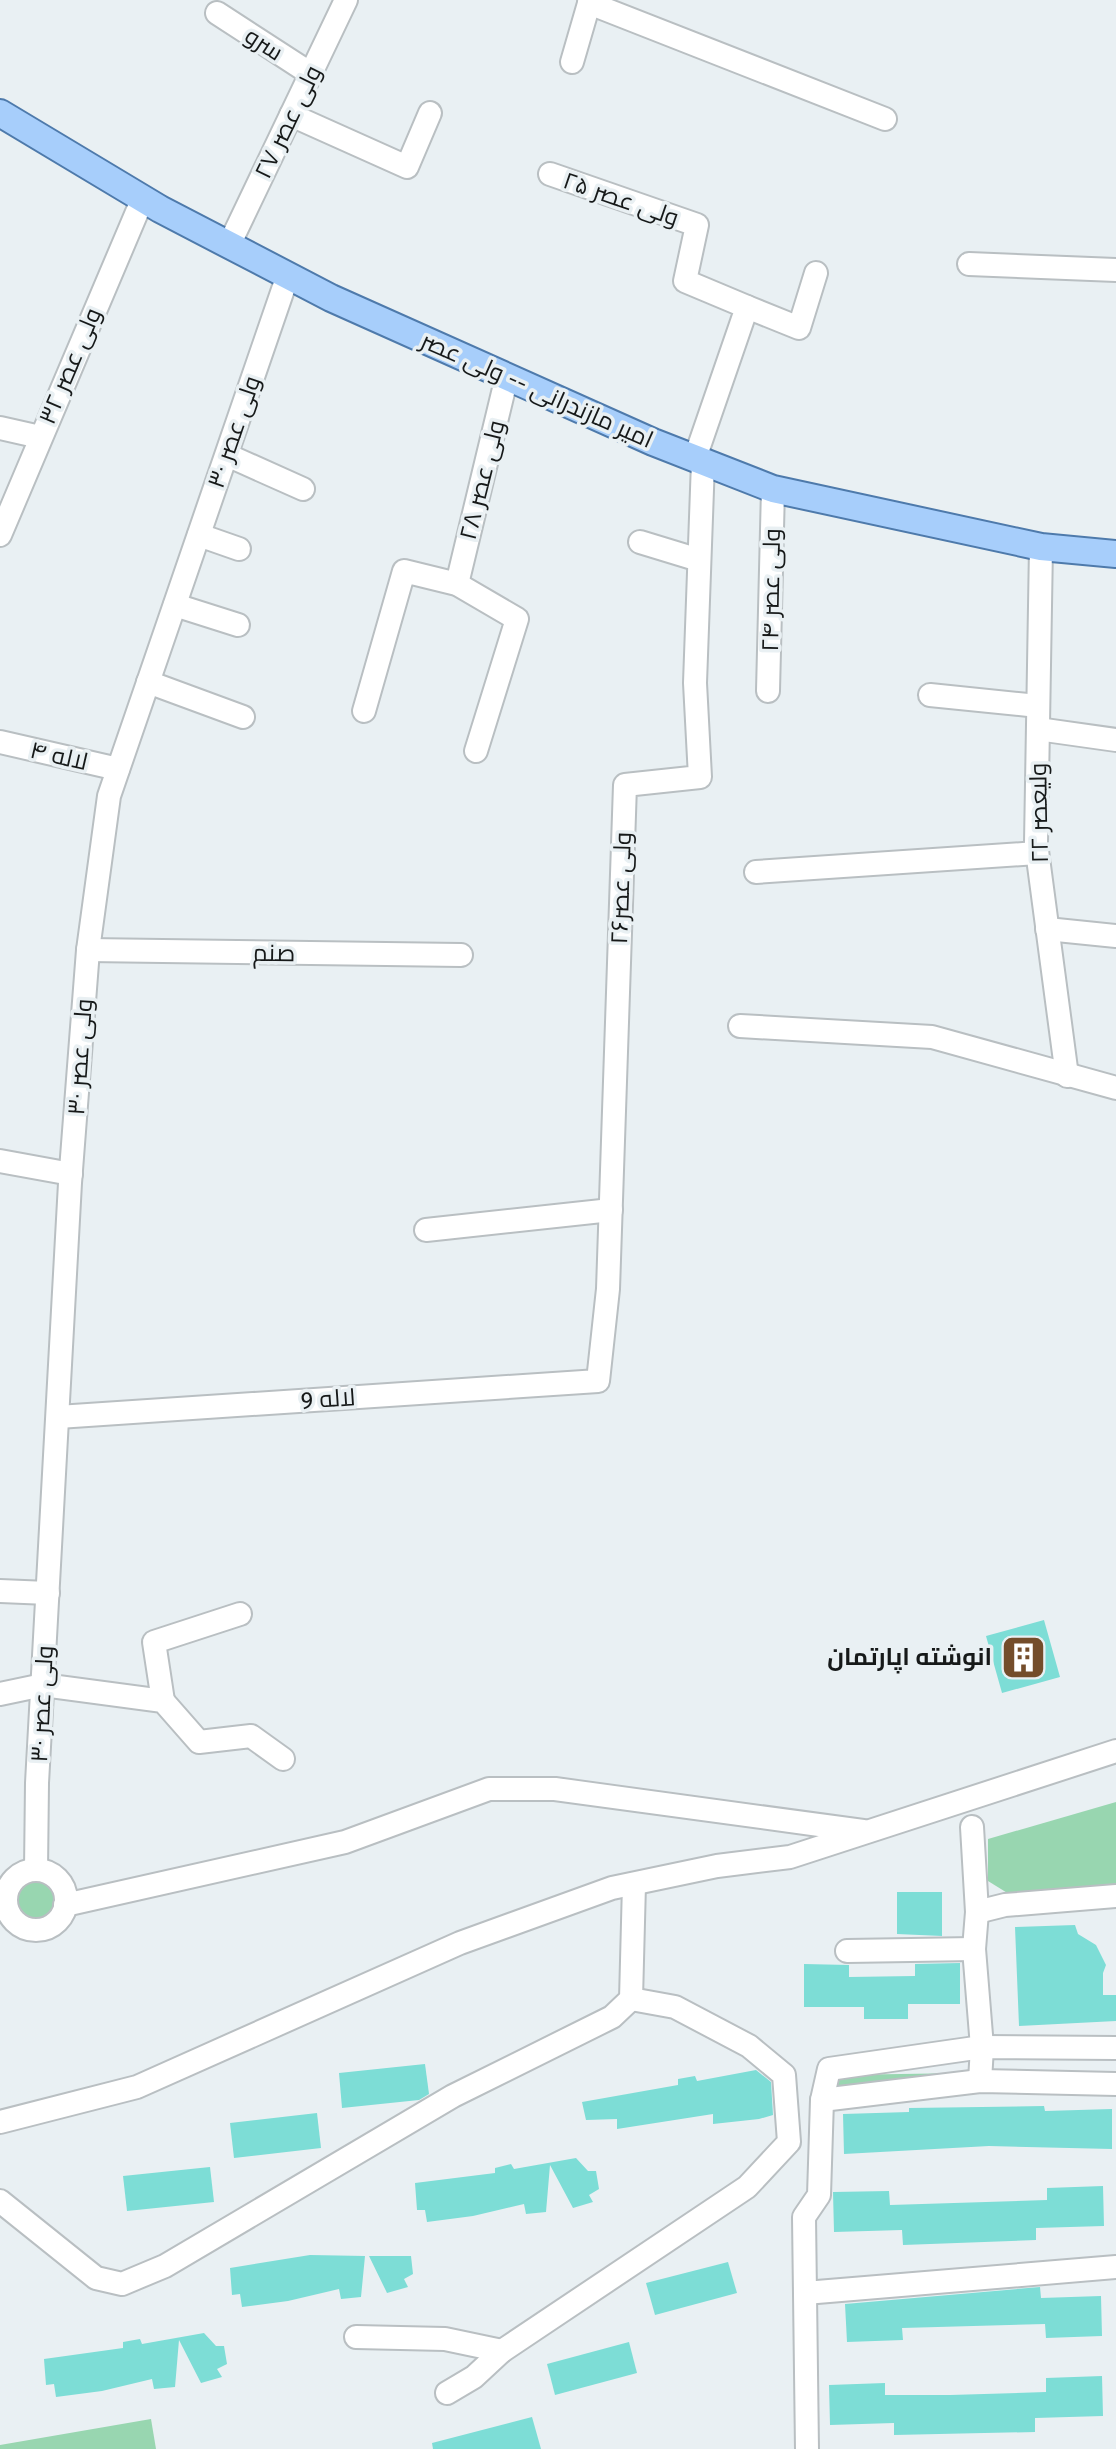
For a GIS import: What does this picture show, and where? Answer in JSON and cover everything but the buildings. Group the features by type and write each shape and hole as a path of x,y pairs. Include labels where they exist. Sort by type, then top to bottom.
{"main road":[{"name":"امیر مازندرانی -- ولی عصر","path":"0,113 143,198 288,275 699,460 773,489 1041,547 1116,554"}],"street":[{"name":"ولی عصر ۲۷","path":"229,245 346,0"},
{"path":"572,62 590,2 885,119"},
{"name":"سرو","path":"217,13 311,74"},
{"path":"291,115 407,167 430,113"},
{"name":"ولی عصر ۲۵","path":"550,174 697,225 685,281 747,307"},
{"name":"ولی عصر ۳۲","path":"0,535 143,198"},
{"path":"969,264 1116,270"},
{"path":"699,460 747,307 799,328 816,273"},
{"name":"ولی عصر ۳۰","path":"36,1870 71,1174 88,950 109,796 288,275"},
{"name":"ولی عصر ۲۸","path":"457,584 507,376"},
{"path":"0,428 40,437"},
{"path":"227,455 303,489"},
{"name":"ولی عصر۲۶","path":"598,1381 608,1289 625,785 700,777 695,683 699,460"},
{"name":"ولی عصر ۲۴","path":"768,691 773,489"},
{"path":"199,535 239,549"},
{"path":"640,542 699,560"},
{"name":"ولیعصر ۲۲","path":"1041,547 1037,853 1067,1076"},
{"path":"364,711 404,571 457,584 517,619 476,751"},
{"path":"175,605 238,625"},
{"path":"148,682 243,717"},
{"path":"930,695 1038,706"},
{"path":"1038,729 1116,740"},
{"name":"لاله ۴","path":"0,742 118,769"},
{"path":"756,872 1037,853"},
{"path":"1047,929 1116,936"},
{"name":"صنم","path":"88,950 461,955"},
{"path":"740,1026 932,1037 1116,1088"},
{"path":"0,1161 71,1174"},
{"path":"426,1230 611,1210"},
{"name":"لاله 9","path":"58,1417 598,1381"},
{"path":"0,1591 48,1593"},
{"path":"240,1614 154,1642 163,1701 199,1742 251,1736 283,1759"},
{"path":"0,1694 43,1685 163,1701"},
{"path":"0,2122 137,2087 460,1943 612,1888 717,1866 790,1857 1116,1751"},
{"path":"65,1905 345,1842 489,1789 555,1789 868,1832"},
{"path":"972,1827 977,1912 974,1949 982,2047 980,2081"},
{"path":"36,1870 56,1877 62,1885 65,1905 62,1915 46,1928 26,1928 5,1918 5,1899 12,1881 36,1870"},
{"path":"0,2201 96,2278 122,2284 165,2266 453,2096 612,2017 631,1999 634,1884"},
{"path":"977,1912 1005,1905 1116,1896"},
{"path":"847,1951 974,1949"},
{"path":"447,2393 474,2377 502,2351 747,2187 789,2142 784,2075 749,2046 675,2007 631,1999"},
{"path":"807,2449 804,2217 819,2195 822,2100 829,2069 982,2047 1116,2048"},
{"path":"822,2100 980,2081 1116,2084"},
{"path":"805,2293 1116,2267"},
{"path":"356,2337 445,2339 502,2351"}],"green space":[{"path":"1116,1802 1116,1884 1009,1894 988,1881 988,1839"},
{"path":"36,1880 50,1885 55,1899 50,1913 36,1918 22,1913 17,1899 22,1885"},
{"path":"964,2073 838,2094 838,2075"},
{"path":"151,2419 156,2449 0,2449 0,2445"}],"place":[{"name":"انوشته اپارتمان","path":"1023,1657"}]}
